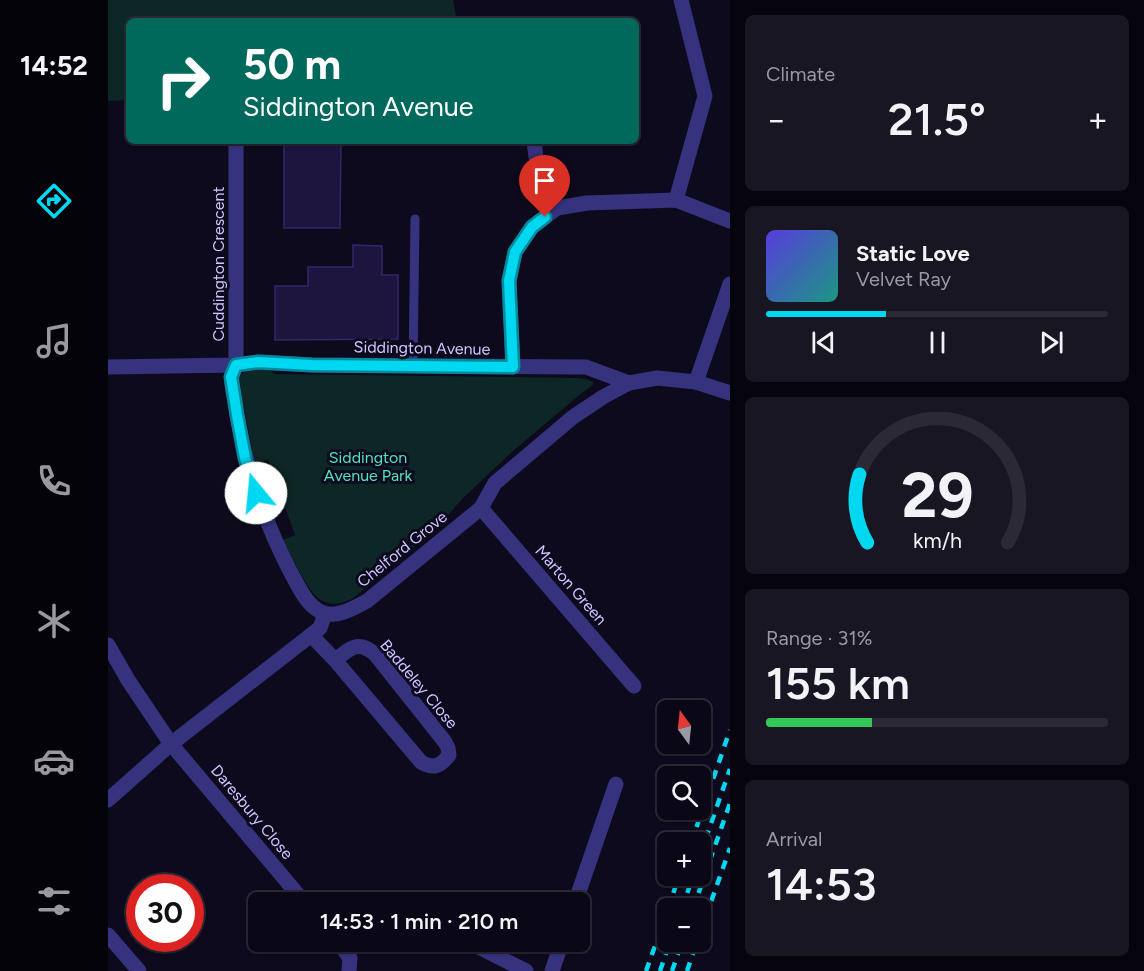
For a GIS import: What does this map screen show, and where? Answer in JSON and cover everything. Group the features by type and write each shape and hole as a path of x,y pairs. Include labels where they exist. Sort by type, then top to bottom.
{"street":[{"path":"676,200 705,96 681,0"},
{"name":"Cuddington Crescent","path":"236,144 236,365 231,377 245,458 260,505 296,582 312,605 325,614"},
{"path":"534,144 536,157 557,208"},
{"path":"513,367 509,281 515,252 532,227 557,208 586,203 676,200 730,220"},
{"path":"696,382 730,284"},
{"name":"Siddington Avenue","path":"108,367 236,365 258,362 312,365 586,368 629,383 657,378 696,382 730,393"},
{"name":"Chelford Grove","path":"325,614 351,610 367,601 481,508 495,483 573,417 629,383"},
{"name":"Marton Green","path":"481,508 634,686"},
{"path":"108,800 171,744 320,628 325,614"},
{"name":"Baddeley Close","path":"311,635 421,762 435,766 443,763 448,755 445,742 375,654 363,646 357,646 335,660"},
{"name":"Daresbury Close","path":"108,645 128,680 171,744 296,892"},
{"path":"579,892 616,784"},
{"path":"108,935 139,971"},
{"path":"346,952 350,958 349,971"},
{"path":"489,952 526,971"},
{"path":"552,971 559,952"}],"lane":[{"path":"413,366 415,219"}],"green space":[{"path":"108,0 453,0 456,18 126,18 126,100 108,101"},
{"name":"Siddington Avenue Park","path":"270,369 274,374 578,378 593,382 593,385 513,451 462,499 437,528 352,599 334,604 320,600 301,574 283,540 295,535 268,460 255,464 244,407 240,398 239,381 240,376 247,371"}],"building":[{"path":"284,144 341,144 340,228 284,228"},
{"path":"353,245 382,246 382,275 398,275 398,339 275,340 275,286 308,286 308,267 353,267"}],"railway":[{"path":"695,832 730,730"},
{"path":"708,832 730,769"},
{"path":"697,898 730,803"},
{"path":"711,902 730,848"},
{"path":"672,898 676,886"},
{"path":"686,898 690,886"},
{"path":"646,971 657,940"},
{"path":"660,971 667,952"},
{"path":"672,971 679,952"},
{"path":"687,971 694,952"}],"route":[{"path":"256,493 245,458 231,377 236,365 284,362 312,365 513,367 509,281 515,252 532,227 545,217"}]}
